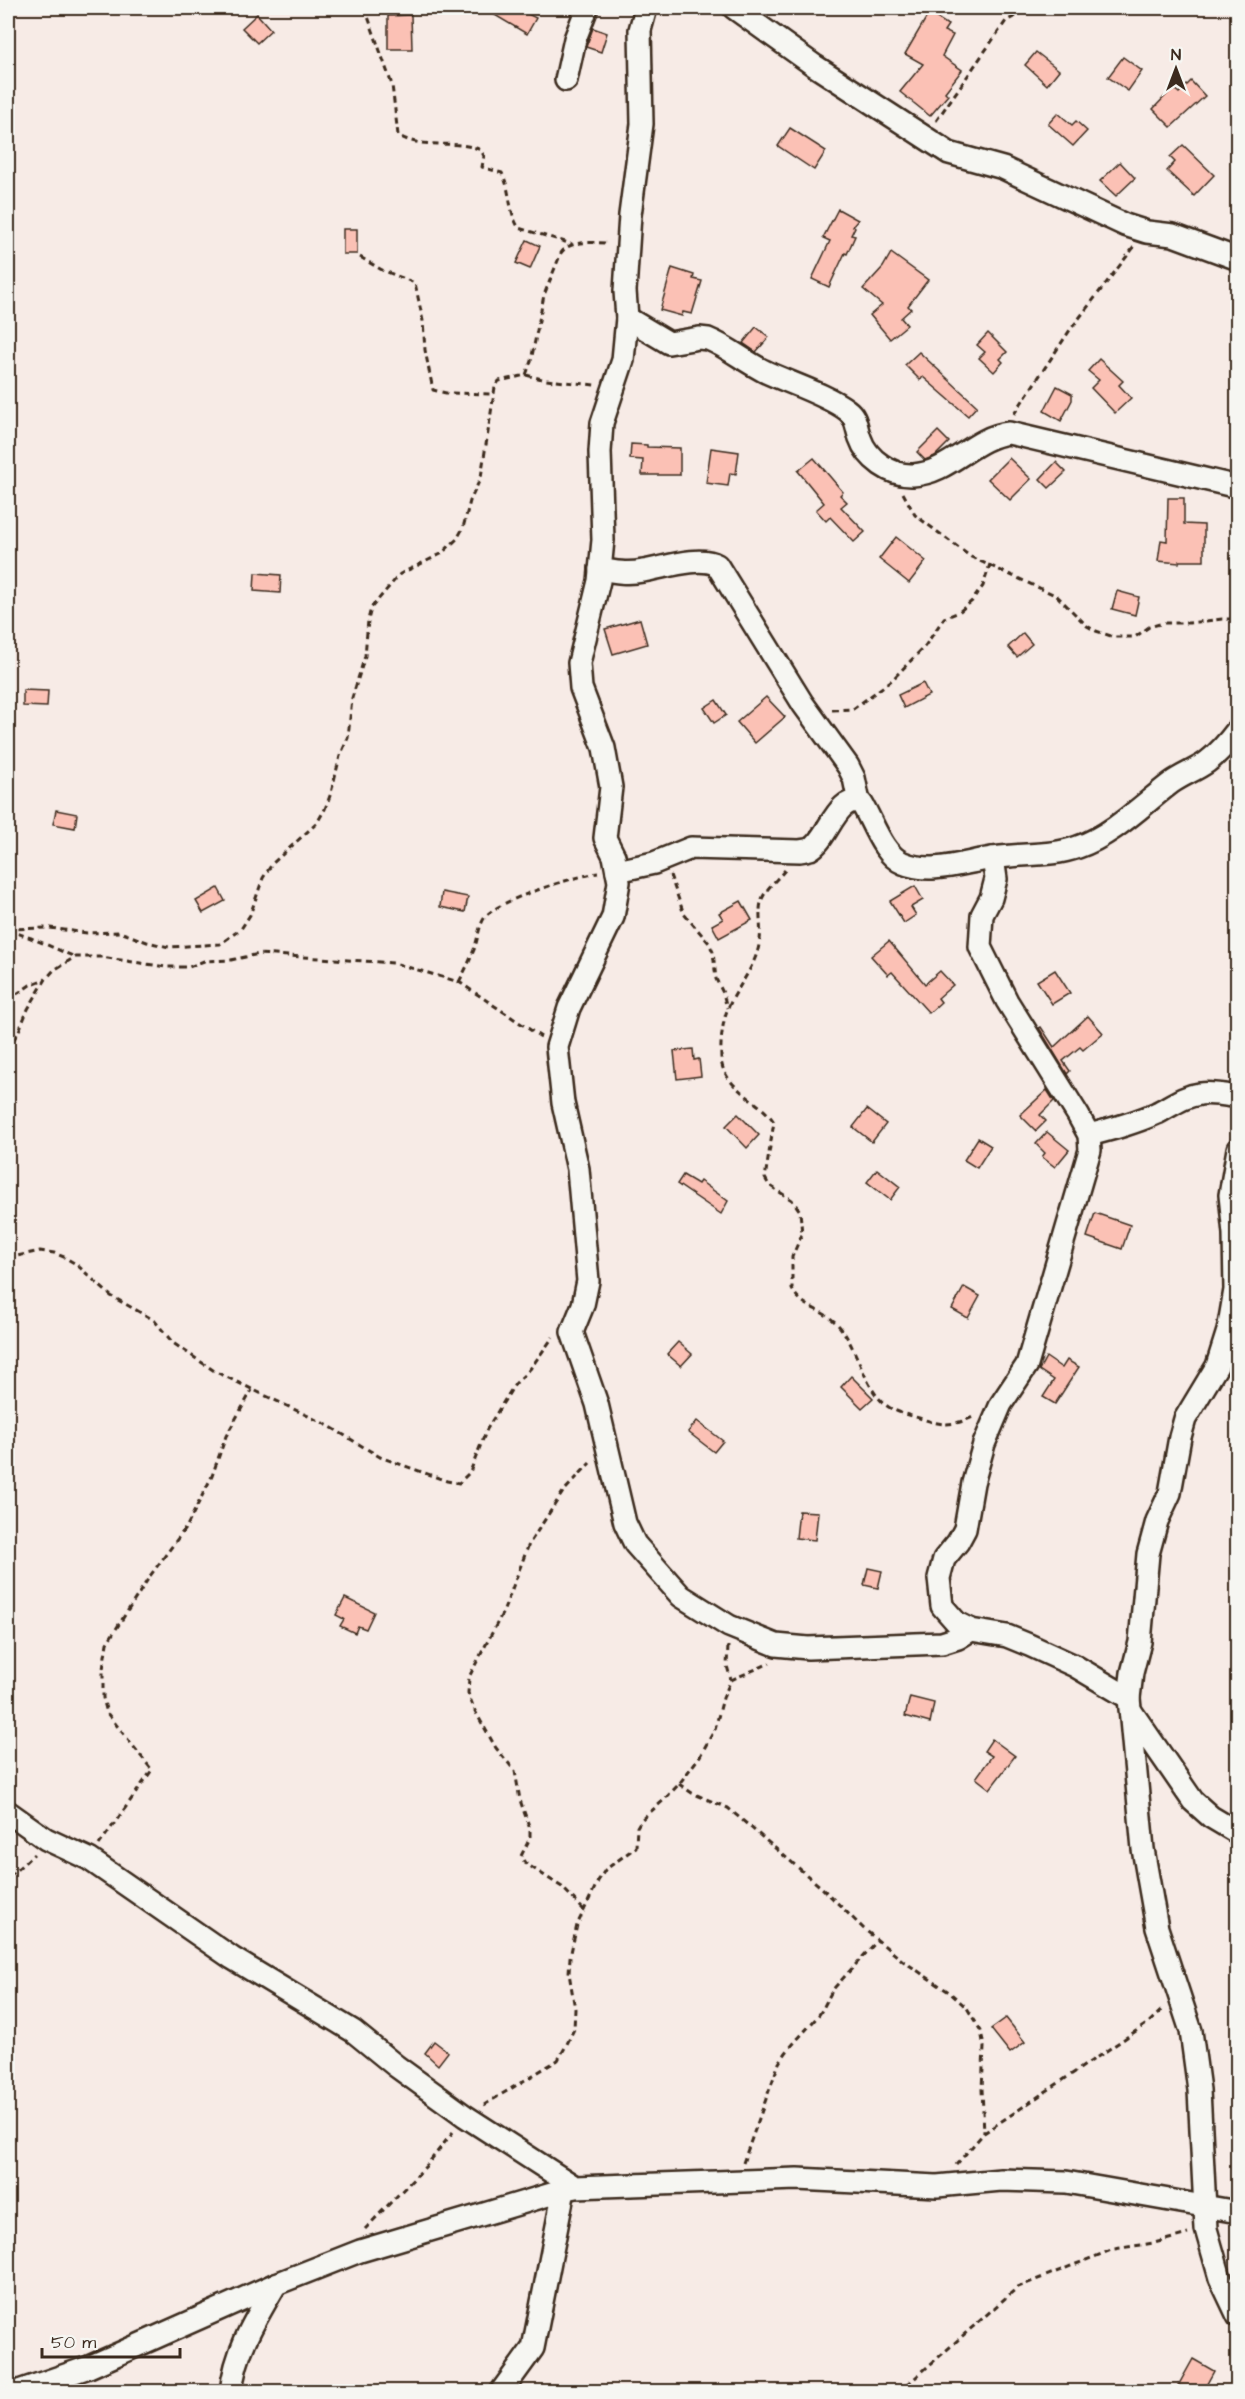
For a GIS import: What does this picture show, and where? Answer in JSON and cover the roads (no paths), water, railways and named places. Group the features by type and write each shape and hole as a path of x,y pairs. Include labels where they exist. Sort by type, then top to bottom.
{"street":[{"path":"566,80 575,39 587,8"},
{"path":"646,8 640,30 642,124 628,244 625,291 627,318 622,360 602,423 603,540 600,581 579,663 581,688 604,748 610,787 605,837 614,856 618,882 613,917 569,1008 558,1047 563,1102 578,1169 587,1263 586,1295 572,1332 597,1404 604,1442 625,1523 635,1544 681,1596 729,1626 776,1645 808,1648 942,1643 958,1638 971,1630"},
{"path":"734,8 815,66 949,153 1003,168 1125,225 1147,232 1173,235 1238,259"},
{"path":"627,318 669,344 699,338 708,339 762,370 839,405 854,417 866,450 884,467 897,474 913,475 929,472 994,435 1009,433 1238,487"},
{"path":"600,569 618,573 641,572 687,563 712,562 717,566 803,704 848,766 854,778 859,802 866,809 887,849 901,863 920,868 942,867 993,858 1039,855 1080,847 1120,824 1173,782 1208,762 1238,729"},
{"path":"617,871 665,859 691,848 800,851 811,849 819,842 844,805 859,802"},
{"path":"993,858 996,879 991,898 982,915 980,947 1007,1001 1089,1135 1090,1150 1027,1365 1001,1404 984,1444 973,1482 965,1529 944,1559 939,1578 940,1599 946,1613 957,1623 971,1630 1007,1636 1075,1666 1129,1703 1193,1801 1211,1817 1238,1833"},
{"path":"1089,1135 1126,1126 1196,1094 1209,1092 1238,1097"},
{"path":"1238,1149 1230,1195 1234,1234 1235,1290 1228,1331 1217,1366 1185,1419 1170,1493 1156,1521 1148,1554 1140,1642 1132,1673 1129,1703 1143,1849 1157,1928 1191,2031 1200,2090 1206,2229 1220,2278 1238,2316"},
{"path":"8,1812 46,1839 89,1859 232,1958 353,2031 396,2066 466,2117 570,2188"},
{"path":"16,2391 89,2367 276,2284 360,2251 570,2188 797,2179 937,2186 1001,2180 1066,2182 1238,2212"},
{"path":"501,2391 533,2348 570,2188"},
{"path":"231,2391 233,2371 240,2350 276,2284"}]}
